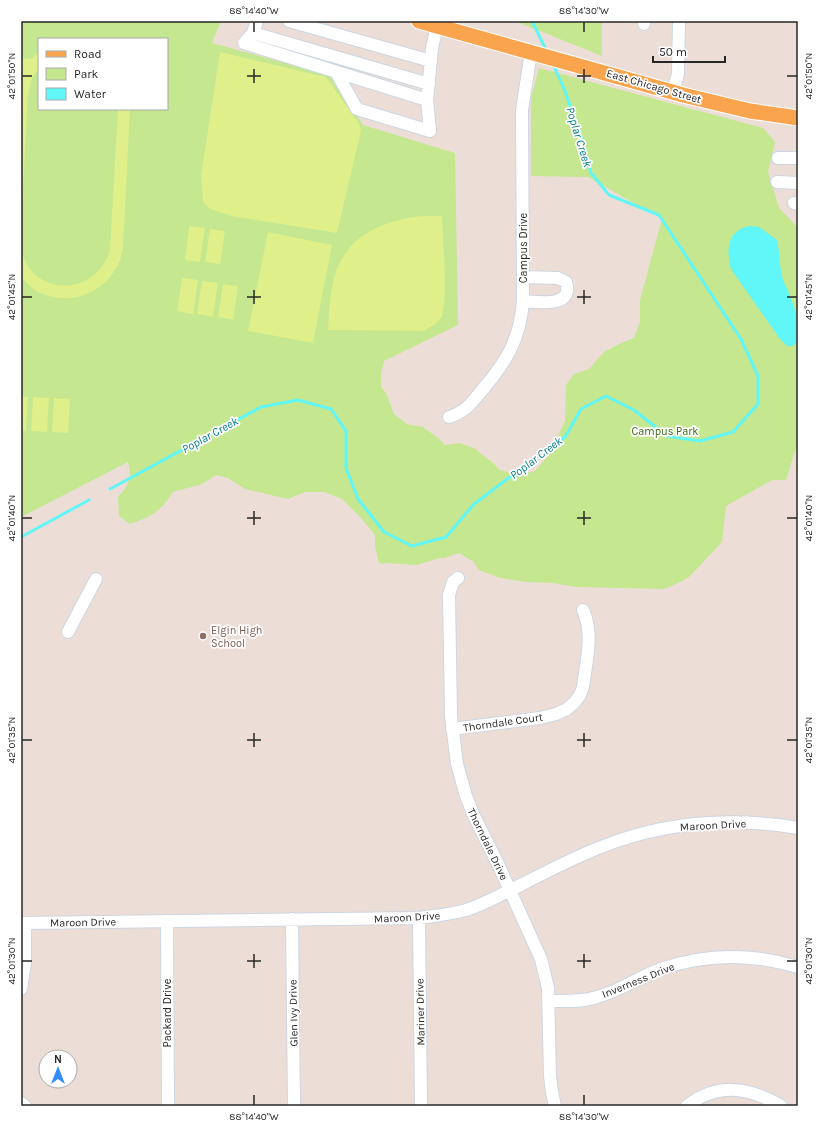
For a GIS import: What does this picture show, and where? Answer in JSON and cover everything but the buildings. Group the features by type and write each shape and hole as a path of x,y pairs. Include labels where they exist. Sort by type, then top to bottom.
{"main road":[{"name":"East Chicago Street","path":"419,21 750,112 798,118"}],"street":[{"path":"257,21 253,33 244,43 427,100"},
{"path":"289,21 431,61"},
{"path":"673,92 678,74 679,21"},
{"path":"336,72 357,109 430,131 427,100 431,61 437,26"},
{"path":"253,33 429,84"},
{"name":"Campus Drive","path":"448,417 464,411 498,372 508,356 519,331 523,301 522,110 531,52"},
{"path":"778,158 798,158"},
{"path":"777,182 798,183"},
{"path":"523,277 558,278 566,282 568,288 566,296 561,300 552,302 523,301"},
{"name":"Thorndale Drive","path":"458,578 453,582 450,595 452,729 457,764 466,796 474,816 542,959 546,974 549,1001 550,1076 555,1106"},
{"path":"68,632 96,579"},
{"name":"Thorndale Court","path":"452,729 540,718 567,709 575,702 583,687 589,634 587,619 583,610"},
{"name":"Maroon Drive","path":"23,923 419,918 442,915 468,909 600,847 641,833 694,824 748,822 798,828"},
{"name":"Mariner Drive","path":"419,918 421,1106"},
{"name":"Glen Ivy Drive","path":"292,919 294,1106"},
{"name":"Packard Drive","path":"166,921 168,1106"},
{"path":"21,989 25,963 23,923"},
{"name":"Inverness Drive","path":"549,1001 596,998 660,969 696,960 733,956 755,957 798,967"},
{"path":"687,1106 696,1099 707,1094 732,1090 747,1091 758,1094 781,1106"},
{"path":"21,1103 25,1106"}],"green space":[{"name":"Campus Park","path":"21,21 221,21 212,43 330,75 363,125 455,153 458,325 384,361 381,374 381,387 386,393 394,414 407,424 423,427 445,445 460,443 474,448 500,470 519,475 535,471 548,456 565,421 566,385 574,374 589,369 604,352 634,338 640,322 640,300 662,219 588,177 531,176 531,98 539,68 763,128 775,142 768,172 779,208 798,228 798,441 786,480 772,480 726,506 722,542 689,577 676,584 664,589 576,587 553,583 526,582 500,578 479,570 474,562 459,553 417,565 383,564 379,563 375,546 375,535 342,499 324,492 305,492 288,499 245,489 228,478 216,475 202,484 173,492 160,509 150,516 130,524 119,516 118,497 125,489 129,481 130,473 128,462 21,517"},
{"path":"515,21 602,21 602,56"},
{"path":"220,52 326,77 358,122 361,131 337,233 231,216 210,209 203,202 201,176"},
{"path":"38,53 38,69 32,78 28,94 21,225 21,58 31,59"},
{"path":"118,110 130,110 123,249 113,274 94,291 82,296 70,298 56,298 40,293 31,287 21,277 21,249 27,265 37,276 50,283 65,285 79,283 92,276 103,265 110,249"},
{"path":"425,216 442,216 445,286 443,312 441,318 424,331 328,330 334,278 339,263 347,251 357,240 382,226 395,221"},
{"path":"189,226 205,228 200,262 185,260"},
{"path":"210,229 225,231 220,264 205,262"},
{"path":"268,232 332,245 313,343 248,331"},
{"path":"182,278 198,280 193,314 177,311"},
{"path":"202,281 218,283 213,317 197,314"},
{"path":"223,284 238,286 233,320 218,317"},
{"path":"21,396 28,397 26,431 21,430"},
{"path":"33,397 49,398 47,432 31,431"},
{"path":"54,398 70,399 68,433 52,432"}],"water":[{"path":"750,226 759,227 777,240 783,281 793,303 796,316 798,336 797,342 793,346 787,346 780,339 731,269 729,262 730,242 733,236 742,228"}],"waterway":[{"name":"Poplar Creek","path":"532,21 547,52"},
{"name":"Poplar Creek","path":"110,489 261,407 298,400 331,409 346,431 346,468 358,499 384,532 412,546 446,537 474,504 565,437 581,409 606,396 634,410 667,436 700,441 733,432 758,404 758,376 741,339 659,215 609,195 591,173 582,140 565,91 553,64"},
{"name":"Poplar Creek","path":"21,537 89,500"}],"place":[{"name":"Elgin High School","path":"203,636"}]}
